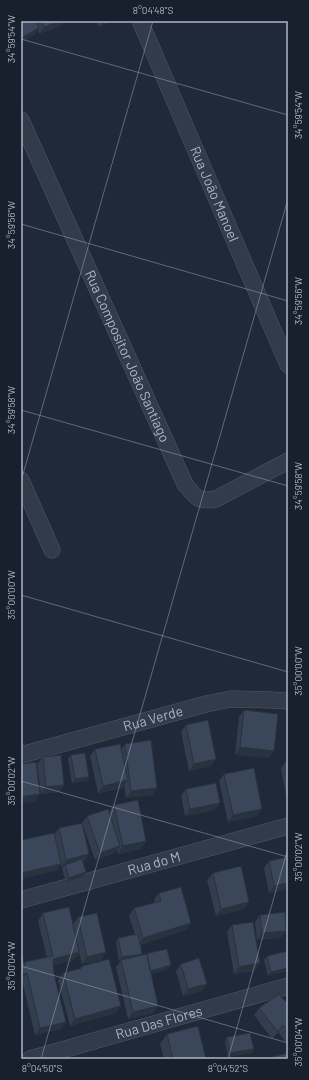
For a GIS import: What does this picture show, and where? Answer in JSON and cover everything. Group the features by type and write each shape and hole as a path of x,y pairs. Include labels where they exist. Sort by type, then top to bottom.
{"street":[{"name":"Rua João Manoel","path":"141,23 288,365"},
{"name":"Rua Compositor João Santiago","path":"21,120 185,484 195,497 204,501 216,499 288,461"},
{"path":"21,480 52,550"},
{"name":"Rua Verde","path":"21,755 206,704 231,699 288,701"},
{"name":"Rua do M","path":"21,900 288,826"},
{"name":"Rua Das Flores","path":"30,1059 288,986"}],"building":[{"path":"21,21 35,21 39,28 21,38"},
{"path":"42,21 60,21 44,27"},
{"path":"244,710 278,714 274,751 240,747"},
{"path":"208,720 216,759 194,764 186,725"},
{"path":"151,740 157,788 131,791 125,744"},
{"path":"120,744 128,780 103,786 95,749"},
{"path":"85,753 89,777 75,779 71,755"},
{"path":"61,755 64,785 46,787 43,757"},
{"path":"36,762 40,794 21,797 21,764"},
{"path":"254,768 262,809 233,815 224,774"},
{"path":"216,783 220,803 190,809 186,789"},
{"path":"138,800 146,841 123,846 114,805"},
{"path":"108,809 120,846 100,853 87,816"},
{"path":"82,823 89,854 66,860 59,828"},
{"path":"54,833 61,864 21,873 21,840"},
{"path":"288,857 288,883 274,886 269,861"},
{"path":"82,859 86,872 69,878 65,865"},
{"path":"241,866 249,902 221,909 213,873"},
{"path":"181,887 191,923 143,938 134,908 161,901 159,893"},
{"path":"69,907 79,952 53,959 54,974 66,1022 40,1028 27,973 21,975 21,949 25,966 25,962 53,956 43,913"},
{"path":"285,912 286,931 262,933 260,915"},
{"path":"97,913 106,952 87,957 78,917"},
{"path":"253,922 260,963 239,967 232,925"},
{"path":"138,934 142,954 122,957 118,938"},
{"path":"167,949 171,965 150,971 147,954 144,954"},
{"path":"288,951 288,968 271,972 267,956"},
{"path":"147,954 158,1006 133,1012 121,960"},
{"path":"199,958 207,984 188,989 181,964"},
{"path":"109,959 121,1006 75,1019 63,973"},
{"path":"279,994 288,1004 288,1031 283,1025 278,1032 259,1008"},
{"path":"198,1026 206,1059 173,1059 167,1034"},
{"path":"250,1033 254,1049 230,1053 227,1037"},
{"path":"288,1053 288,1059 272,1059 272,1057"}]}
